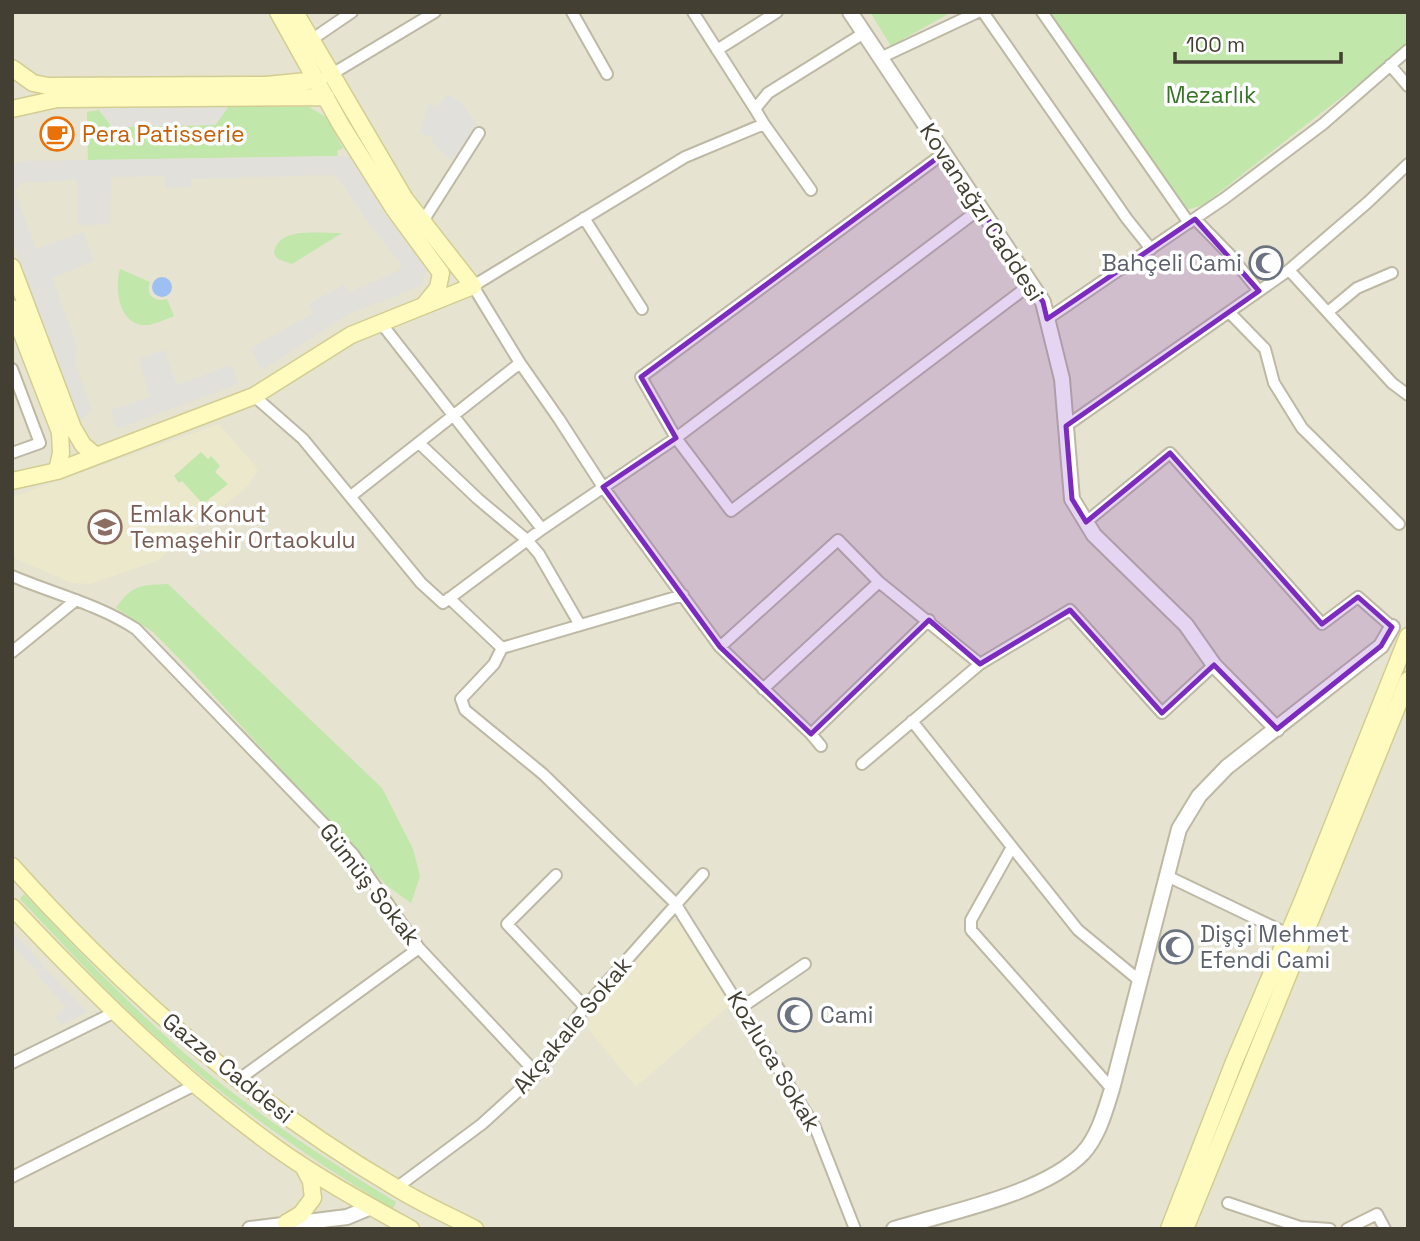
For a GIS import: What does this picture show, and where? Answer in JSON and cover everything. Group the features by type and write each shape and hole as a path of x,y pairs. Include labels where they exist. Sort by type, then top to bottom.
{"main road":[{"path":"278,12 394,209 441,273 438,288 424,306"},
{"path":"12,481 57,471 254,396 351,335 473,286 405,199 295,12"},
{"path":"12,68 33,83 48,86 266,85 317,80"},
{"path":"12,109 57,99 326,97"},
{"path":"441,273 456,264"},
{"path":"12,267 73,428 83,445 96,456"},
{"path":"12,308 60,432 61,453 57,471"},
{"path":"1169,1229 1234,1062 1408,636"},
{"path":"1185,1229 1408,680"},
{"name":"Gazze Caddesi","path":"12,866 138,994 238,1080 308,1131 396,1188 475,1229"},
{"name":"Gazze Caddesi","path":"13,908 115,1012 197,1084 303,1166 411,1229"},
{"path":"286,1223 301,1214 313,1198 311,1181 303,1166"}],"street":[{"path":"311,40 352,12"},
{"path":"317,80 333,75 435,12"},
{"path":"572,12 607,74"},
{"path":"693,12 764,124 811,190"},
{"path":"717,50 777,12"},
{"name":"Kovanağzı Caddesi","path":"850,12 1044,302 1062,379 1072,499 1094,535 1186,625 1214,665 1277,729"},
{"path":"880,58 980,12 1126,219 1152,249"},
{"path":"1042,12 1192,221 1230,255 1258,291"},
{"path":"755,109 768,93 864,33"},
{"path":"1048,319 1192,221 1323,124 1408,50"},
{"path":"1390,65 1408,86"},
{"path":"764,124 685,157 473,286 520,363 603,487 720,647 821,746"},
{"path":"423,221 479,133"},
{"path":"944,153 641,377 676,438 732,511 1031,284"},
{"path":"1066,426 1289,270 1408,164"},
{"path":"254,396 303,439 421,583 443,603 542,529 676,438 981,208"},
{"path":"584,218 642,309"},
{"path":"1289,270 1392,383 1408,395"},
{"path":"1328,312 1357,288 1392,273"},
{"path":"1229,312 1265,349 1274,383 1302,428 1399,524"},
{"path":"382,323 542,529"},
{"path":"351,495 520,363"},
{"path":"12,369 16,391 40,443 12,453"},
{"path":"419,443 478,499 527,540 539,554 580,625"},
{"path":"894,1229 1027,1188 1059,1172 1084,1152 1100,1128 1112,1089 1179,829 1199,796 1227,766 1381,646 1392,627 1358,597 1322,624 1170,453 1086,522"},
{"path":"720,647 838,540 879,582 980,663"},
{"name":"Gümüş Sokak","path":"12,576 97,607 136,629 353,854 419,948 537,1073"},
{"path":"763,689 879,582"},
{"path":"449,598 502,648 683,595"},
{"path":"12,652 76,600"},
{"path":"862,764 980,663 1070,610 1162,713 1214,665"},
{"path":"811,734 929,620"},
{"name":"Kozluca Sokak","path":"502,648 494,664 461,699 464,710 543,774 675,903 816,1127 855,1229"},
{"path":"912,721 1078,930 1140,981"},
{"path":"1012,847 971,920 971,930 1112,1089"},
{"name":"Akçakale Sokak","path":"396,1188 482,1125 537,1073 585,1007 703,873"},
{"path":"555,874 507,925 585,1007"},
{"path":"1167,876 1288,934"},
{"path":"238,1080 419,948"},
{"path":"742,1007 805,964"},
{"path":"12,1063 115,1012"},
{"path":"12,1177 197,1084"},
{"path":"1228,1203 1300,1227 1330,1229"},
{"path":"250,1229 347,1217 371,1207"},
{"path":"1347,1229 1377,1214 1385,1229"},
{"path":"286,1223 313,1229"}],"highlighted area":[{"path":"944,153 1043,302 1047,319 1195,219 1259,291 1066,426 1072,499 1086,522 1170,453 1322,624 1358,597 1392,627 1381,646 1277,729 1214,665 1162,713 1070,610 980,664 929,620 811,734 720,647 603,487 676,438 641,377"}],"shaded area":[{"path":"12,12 1408,12 1408,1229 12,1229"},
{"path":"449,95 463,104 478,126 459,153 450,160 433,143 431,137 420,133 429,104 435,106"},
{"path":"99,106 229,106 215,125 112,127 99,110"},
{"path":"350,156 385,214 427,268 421,286 349,314 262,370 251,348 313,313 309,304 343,285 349,292 398,271 402,265 364,217 339,179 329,175 191,179 191,187 166,188 164,175 111,178 110,224 78,226 77,180 20,183 15,191 36,249 83,232 94,261 52,278 77,346 75,365 91,408 83,419 78,421 12,240 12,166 21,161"},
{"path":"164,350 177,385 231,365 239,384 117,429 111,410 150,397 139,359"},
{"name":"Emlak Konut Temaşehir Ortaokulu","path":"219,424 258,469 249,485 157,561 90,584 71,583 12,557 12,497"},
{"path":"678,921 732,1003 636,1087 585,1025 667,922"},
{"path":"12,931 43,964 43,968 38,972 12,945"},
{"path":"45,968 87,1012 62,1024 55,1018 66,1007 37,975"}],"green space":[{"path":"870,12 949,12 950,13 891,46"},
{"name":"Mezarlık","path":"1048,12 1408,12 1408,42 1398,53 1203,205 1183,211 1160,170"},
{"path":"229,106 309,107 326,117 343,148 337,151 338,156 88,160 87,112 99,110 112,127 215,125"},
{"path":"312,232 342,233 292,264 278,259 274,254 277,245 291,235"},
{"path":"120,269 150,282 150,294 158,300 167,299 174,316 148,325 131,320 121,305 119,296"},
{"path":"201,452 208,459 211,456 220,466 215,472 228,484 203,504 174,476"},
{"path":"168,584 382,788 413,849 420,876 411,903 386,885 153,632 116,608 127,595 138,588"},
{"path":"24,894 168,1039 220,1083 284,1130 396,1202 393,1209 330,1170 211,1084 137,1020 86,969 20,899"}],"water":[{"path":"158,277 166,277 172,287 166,297 158,297 152,291 152,283"}],"place":[{"name":"Pera Patisserie","path":"57,134"},
{"name":"Bahçeli Cami","path":"1266,263"},
{"name":"Emlak Konut Temaşehir Ortaokulu","path":"105,527"},
{"name":"Dişçi Mehmet Efendi Cami","path":"1176,947"},
{"name":"Cami","path":"795,1015"}]}
